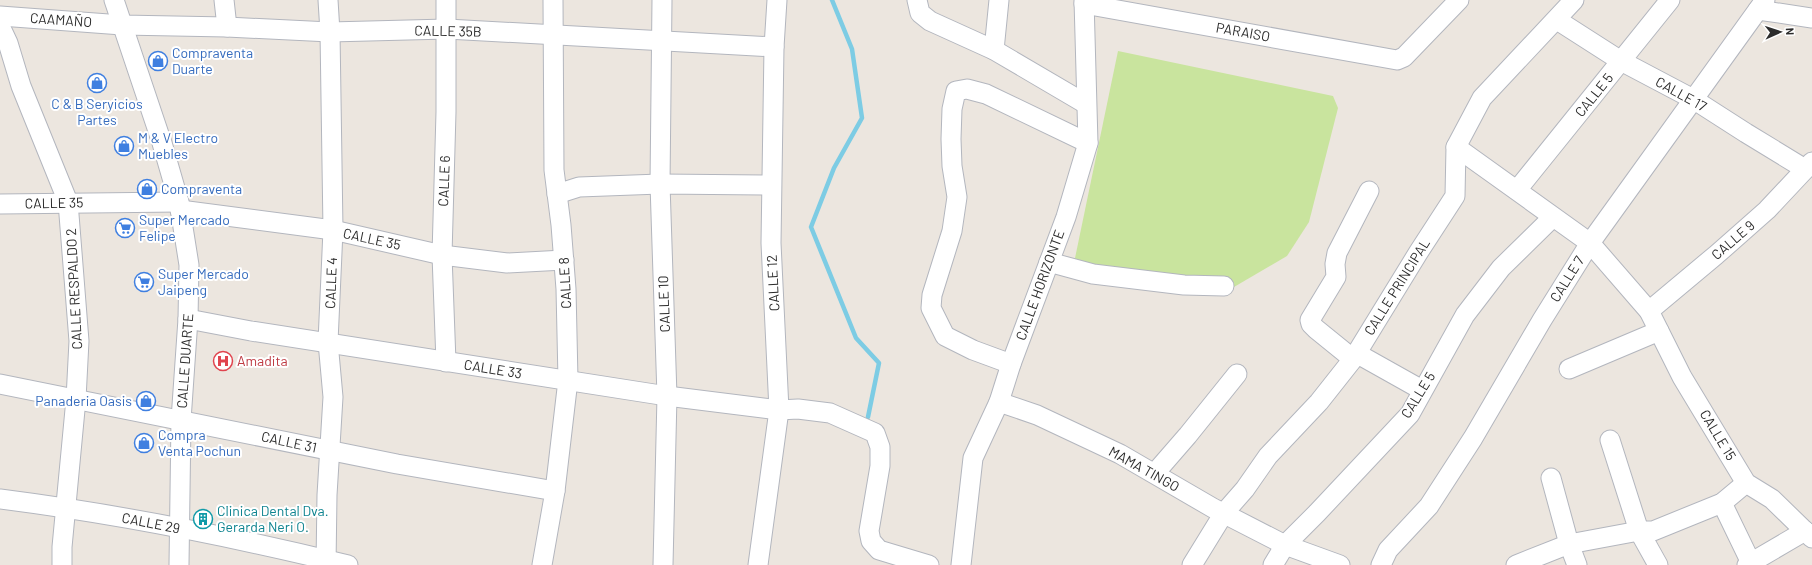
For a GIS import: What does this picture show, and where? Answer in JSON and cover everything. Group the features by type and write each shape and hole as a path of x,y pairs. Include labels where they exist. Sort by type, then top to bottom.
{"street":[{"name":"CALLE DUARTE","path":"114,0 162,143 180,206 189,265 188,319 181,420 179,565"},
{"path":"224,0 227,27"},
{"name":"CALLE 4","path":"327,562 326,518 333,397 328,342 333,230 330,32 328,0"},
{"name":"CALLE 6","path":"446,0 446,112 442,255 446,362"},
{"name":"CALLE 8","path":"542,565 555,491 568,380 564,260 554,170 553,0"},
{"name":"CALLE 10","path":"662,0 660,184 667,396 663,565"},
{"name":"CALLE 12","path":"758,565 779,410 771,243 774,47 777,0"},
{"path":"917,0 920,13 930,21 994,50 1086,104"},
{"path":"994,50 999,0"},
{"name":"PARAISO","path":"1084,2 1397,60 1401,59 1459,0"},
{"name":"CALLE PRINCIPAL","path":"1192,565 1224,513 1245,489 1268,456 1319,402 1355,356 1418,252 1455,196 1456,147 1482,98 1574,0"},
{"name":"CALLE 5","path":"1517,190 1670,0"},
{"name":"CALLE HORIZONTE","path":"961,565 973,458 999,402 1011,364 1066,217 1088,143 1084,2"},
{"path":"1761,5 1812,18"},
{"name":"CALLE 7","path":"1381,565 1388,550 1429,506 1465,450 1542,320 1590,243 1761,5"},
{"name":"CAAMAÑO","path":"0,16 122,24"},
{"name":"CALLE 17","path":"1556,20 1621,61 1694,99 1746,133 1809,165"},
{"name":"CALLE 35B","path":"122,24 330,32 447,29 774,47"},
{"name":"CALLE RESPALDO 2","path":"0,26 8,43 21,86 68,202 79,341 76,399 62,565"},
{"path":"1011,364 973,350 945,336 931,308 932,295 952,231 957,197 952,166 951,139 952,109 956,91 967,88 986,94 1088,143"},
{"name":"CALLE 15","path":"1456,147 1590,243 1649,311 1682,377 1746,483 1772,499 1809,534"},
{"name":"CALLE 9","path":"1649,311 1767,210 1809,165"},
{"path":"557,194 579,187 660,184 771,186"},
{"path":"1369,190 1337,253 1334,264 1336,277 1310,320 1311,324 1355,356 1422,390"},
{"name":"CALLE 35","path":"0,204 68,202 180,206 333,230 442,255 508,263 564,260"},
{"name":"CALLE 5","path":"1273,565 1285,545 1410,414 1422,390 1465,316 1501,268 1553,217"},
{"path":"1049,262 1093,274 1184,285 1224,286"},
{"name":"CALLE 33","path":"188,319 251,331 667,396 779,410 830,413 875,433 880,447 880,466 869,531 871,541 879,550 929,565"},
{"path":"1569,369 1659,331"},
{"path":"1155,473 1237,374"},
{"name":"CALLE 31","path":"0,384 329,450 555,491"},
{"name":"MAMA TINGO","path":"999,402 1037,415 1120,454 1213,508 1285,545 1340,565"},
{"path":"1610,440 1640,531 1658,565"},
{"path":"1551,478 1569,544 1577,565"},
{"path":"1516,565 1569,544 1640,531 1653,531 1722,503 1746,483"},
{"name":"CALLE 29","path":"0,499 67,507 179,528 327,562 348,565"},
{"path":"1722,503 1750,564 1809,534"}],"green space":[{"path":"1118,51 1333,96 1338,108 1309,222 1287,256 1234,287 1199,289 1074,263"}],"waterway":[{"path":"832,0 852,49 862,118 834,168 811,227 856,338 879,363 868,417"}],"place":[{"name":"Compraventa Duarte","path":"158,61"},
{"name":"C & B Seryicios Partes","path":"97,83"},
{"name":"M & V Electro Muebles","path":"124,146"},
{"name":"Compraventa","path":"147,189"},
{"name":"Super Mercado Felipe","path":"125,228"},
{"name":"Super Mercado Jaipeng","path":"144,282"},
{"name":"Amadita","path":"223,361"},
{"name":"Panaderia Oasis","path":"146,401"},
{"name":"Compra Venta Pochun","path":"144,443"},
{"name":"Clinica Dental Dva. Gerarda Neri O.","path":"203,519"}]}
